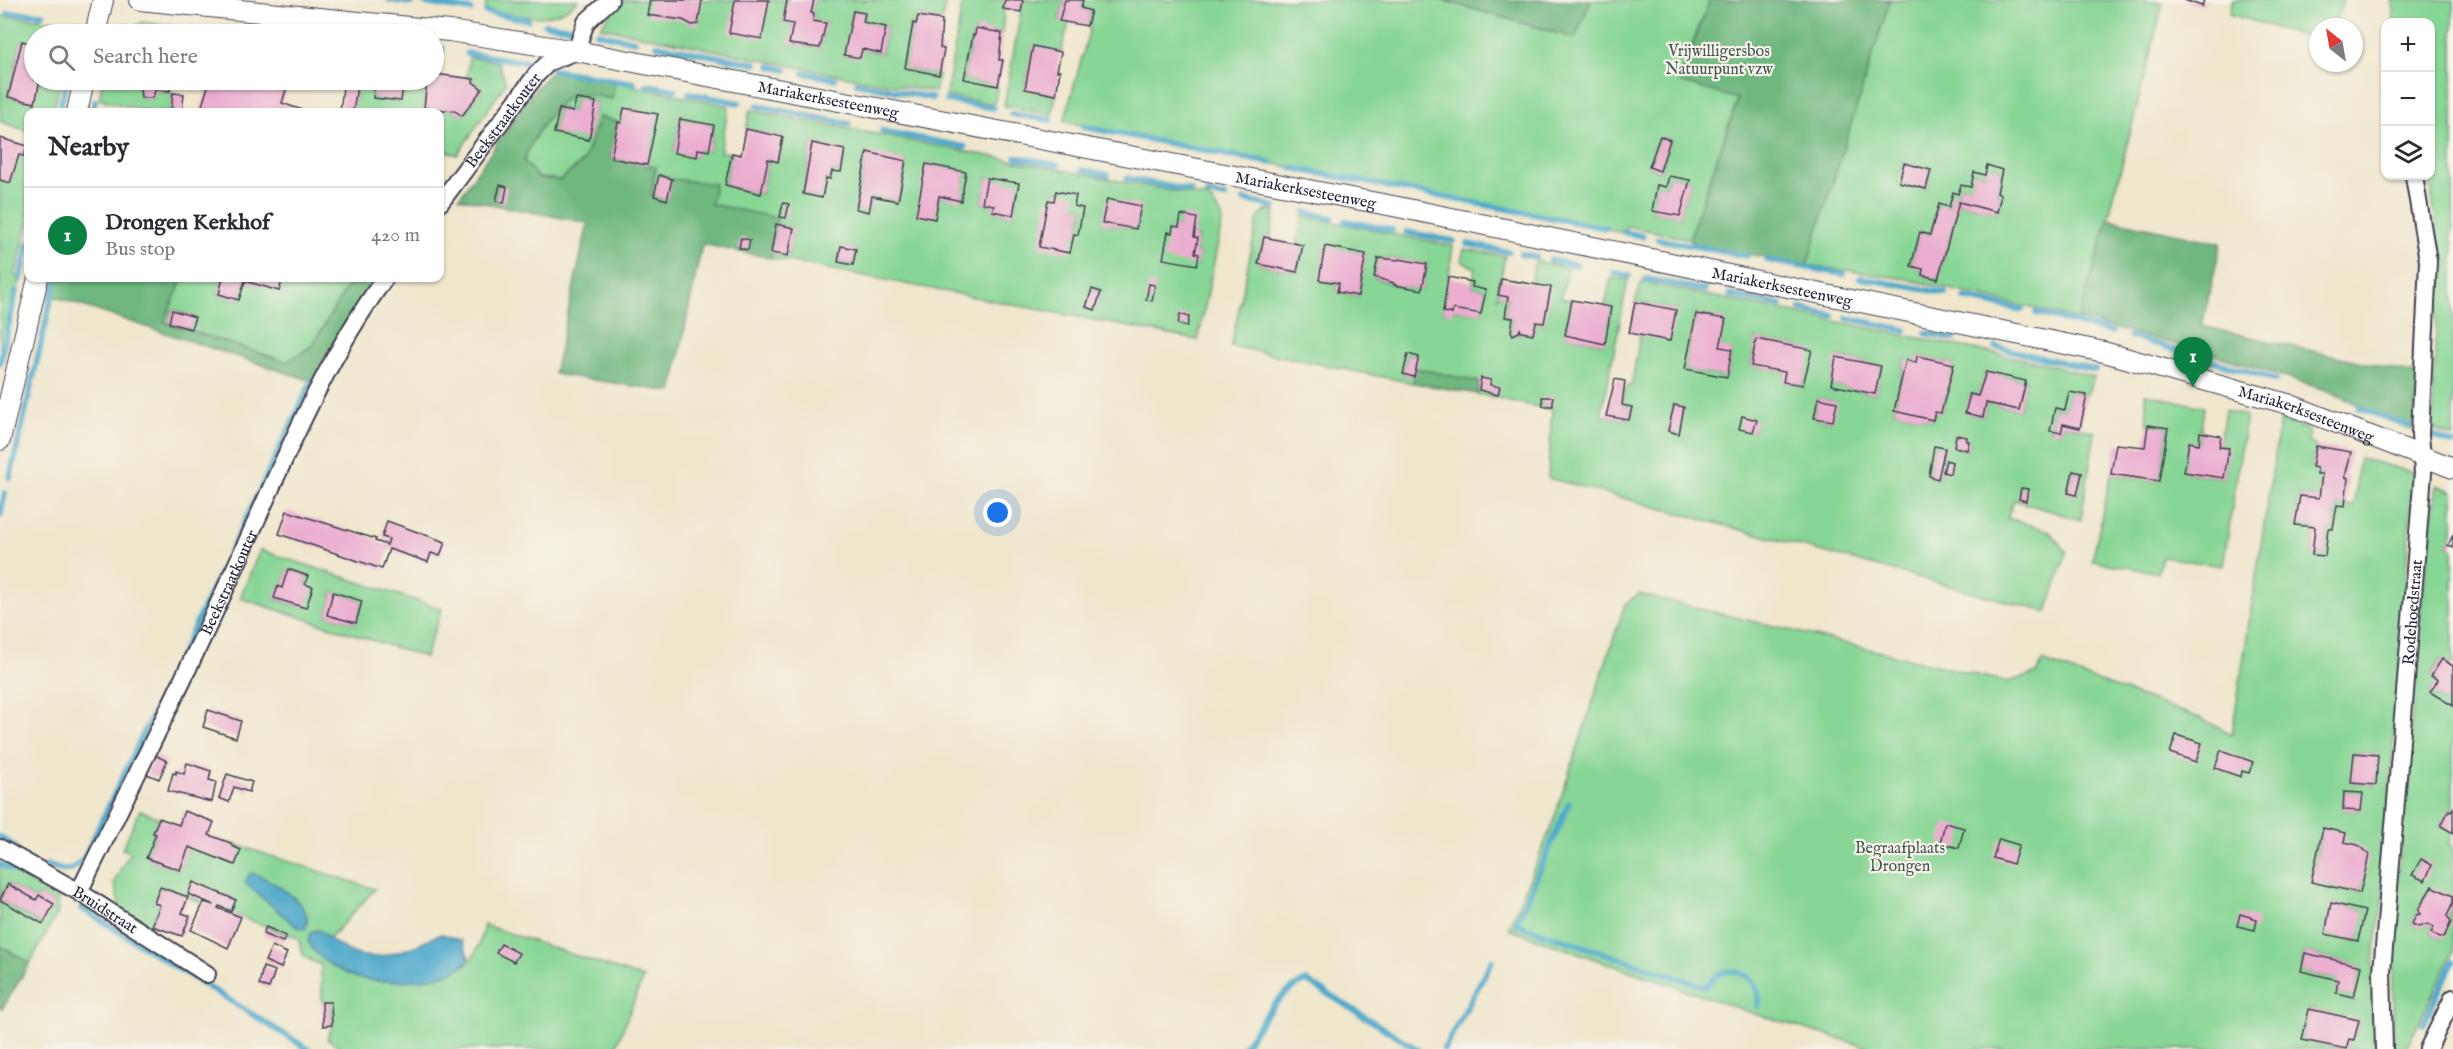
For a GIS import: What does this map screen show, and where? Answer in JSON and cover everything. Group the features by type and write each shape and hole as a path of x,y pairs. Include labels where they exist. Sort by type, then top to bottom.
{"street":[{"path":"97,24 103,0"},
{"name":"Mariakerksesteenweg","path":"140,0 379,24"},
{"path":"576,51 586,22 610,0"},
{"name":"Mariakerksesteenweg","path":"444,30 576,51 1393,206 2103,352 2288,404 2453,468"},
{"name":"Beekstraatkouter","path":"444,198 536,75 549,62 576,51"},
{"path":"78,108 82,90"},
{"name":"Rodehoedstraat","path":"2384,1049 2382,972 2422,485 2420,434 2428,261 2415,180"},
{"path":"0,440 37,282"},
{"name":"Beekstraatkouter","path":"79,892 188,672 292,442 330,366 382,282"},
{"name":"Bruidstraat","path":"0,848 79,892 207,974"},
{"path":"2428,1049 2453,999"}],"green space":[{"path":"486,0 578,0 556,14 534,17 485,10"},
{"path":"621,0 787,0 783,22 793,24 790,44 820,48 826,23 813,21 814,14 811,13 814,0 946,0 942,20 918,16 916,24 913,23 905,68 939,75 935,92 853,78 600,27","holes":["853,11 865,13 863,22 886,27 881,53 862,49 845,55"]},
{"path":"963,0 1005,0 1002,33 976,29 964,79 998,86 994,104 946,96"},
{"path":"1023,0 1065,0 1059,20 1069,23 1061,52 1033,47 1025,89 1056,95 1052,115 1004,106"},
{"path":"1083,0 1442,0 1575,38 1591,0 1710,0 1681,71 1738,98 1689,239 1627,226 1623,233 1064,122 1090,28 1087,26 1091,11 1081,8","holes":["1660,137 1670,140 1660,171 1649,167","1669,176 1690,180 1680,216 1652,211 1657,186 1666,187"]},
{"path":"1442,0 1591,0 1575,38"},
{"name":"Vrijwilligersbos Natuurpunt vzw","path":"1710,0 1890,0 1807,265 1694,244 1689,239 1738,99 1679,82"},
{"path":"1890,0 2149,0 2163,4 2108,219 2079,319 1906,279 1807,265","holes":["1904,163 1931,170 1926,189 1899,182","1987,166 2002,170 1997,193 2001,195 1997,212 1959,202 1938,279 1922,275 1923,269 1911,265 1920,232 1930,235 1939,204 1949,207 1954,193 1958,194 1961,185 1971,187 1975,172 1985,175"]},
{"path":"2233,0 2343,0 2338,18 2309,18 2309,37 2229,14"},
{"path":"2392,0 2453,0 2453,227 2450,240 2453,241 2453,437 2432,429 2437,303 2448,261 2441,260 2430,180 2435,180 2435,18 2394,18"},
{"path":"0,16 62,21 64,24 24,24 24,42 22,41 8,97 35,103 38,90 58,90 54,108 24,108 24,130 1,122"},
{"path":"142,22 163,24 139,24"},
{"path":"469,57 498,62 506,83 457,155 444,150 444,110 455,111 462,116 482,89 473,82 473,79 467,78"},
{"path":"553,70 615,82 612,99 579,94 570,96 553,110 538,131 524,161 538,178 560,180 584,161 599,117 618,122 611,158 656,167 651,195 667,199 672,179 715,184 711,204 777,218 771,258 702,244 672,392 554,374 588,223 459,198 536,88"},
{"path":"615,82 729,106 720,152 732,153 725,185 761,194 768,159 778,161 783,137 746,129 750,110 1209,198 1223,218 1198,340 771,258 771,253 788,256 793,228 776,224 777,218 711,204 672,179 660,175 654,196 651,195 656,168 647,165 657,114 625,108 621,123 599,117 584,160 560,180 538,178 524,161 538,132 553,111 570,96 579,94 612,99","holes":["576,99 596,102 589,139 554,133 559,108 573,112","680,119 714,125 709,151 698,149 696,157 674,152","812,143 845,150 841,172 832,171 830,179 826,178 822,198 803,194","867,153 906,161 898,201 872,196 869,212 856,209","926,164 966,172 961,200 939,196 935,218","987,178 1019,184 1013,215 993,211 994,205 982,203","1056,191 1074,206 1083,208 1078,234 1074,234 1054,201","1140,206 1136,229 1103,223","1181,216 1194,237 1198,238 1195,253 1199,254 1197,265 1172,233 1173,226 1179,227","841,246 856,249 853,265 838,262","1092,289 1101,292 1095,310 1087,307"]},
{"path":"101,90 140,90 141,98 153,98 155,90 173,93 171,108 134,108 99,99"},
{"path":"356,90 374,90 373,98 401,101 403,90 426,90 424,107 432,108 354,108"},
{"path":"19,155 24,156 24,240 15,276 20,280 0,363 0,180 10,183"},
{"path":"1268,209 1275,211 1270,239 1264,238 1258,264 1297,272 1303,245 1297,244 1303,216 1453,246 1443,312 1452,313 1453,309 1481,314 1486,290 1472,287 1475,268 1461,261 1464,249 1505,256 1497,298 1498,295 1508,297 1505,317 1513,318 1511,329 1513,335 1519,333 1520,329 1522,332 1533,334 1536,322 1544,323 1531,284 1535,261 1568,268 1561,298 1572,300 1565,335 1604,344 1611,308 1605,306 1611,278 1628,280 1601,417 1629,420 1632,407 1622,405 1624,391 1632,383 1640,335 1676,310 1635,302 1642,282 2042,363 2094,377 2087,395 2070,392 2065,410 2055,408 2050,430 2061,433 2063,424 2095,432 2081,520 2014,500 2007,518 2049,531 2067,552 2047,612 1548,478 1552,410 1477,394 1479,382 1416,368 1418,357 1408,354 1403,374 1414,377 1413,383 1231,346 1258,218","holes":["1325,247 1366,254 1358,296 1337,292 1339,283 1320,280","1378,258 1427,264 1422,290 1394,285 1374,277","1696,314 1725,319 1720,347 1732,350 1727,377 1685,369","1756,339 1811,350 1803,385 1784,382 1785,372 1751,366","1918,356 1954,364 1941,413 1935,412 1933,420 1894,411 1905,360 1916,363","1837,357 1881,366 1875,394 1831,385","1986,372 2026,381 2019,410 1986,403 1983,417 1966,413 1970,394 1978,396","1818,398 1836,402 1832,421 1814,418","1674,405 1683,407 1678,434 1668,431","1743,417 1756,420 1753,432 1740,428","1956,435 1966,437 1966,441 1969,442 1967,450 1954,447","1934,446 1945,448 1938,479 1929,476","2073,471 2082,473 2077,495 2068,493"]},
{"path":"2108,219 2221,243 2202,326 2420,375 2412,430 2329,391 2205,352 2079,319"},
{"path":"55,282 181,282 164,322 287,362 312,346 350,282 374,282 312,381 52,296"},
{"path":"181,282 222,282 219,294 239,300 245,282 279,291 282,282 350,282 312,346 287,362 163,322","holes":["172,310 194,316 191,329 169,322"]},
{"path":"1416,368 1479,382 1477,394 1413,383"},
{"path":"2145,394 2204,407 2199,444 2189,443 2185,472 2224,478 2228,449 2219,447 2225,410 2246,417 2223,566 2162,557 2158,573 2092,561 2111,474 2159,481 2168,428 2148,425"},
{"name":"Begraafplaats Drongen","path":"2280,420 2309,430 2308,442 2316,446 2312,467 2317,468 2317,474 2322,474 2319,498 2300,496 2295,525 2315,527 2312,555 2325,556 2328,529 2334,529 2337,505 2354,506 2359,458 2413,472 2382,905 2373,961 2375,1049 2346,1049 2349,1039 2354,1039 2359,1021 2309,1009 2302,1040 2343,1049 1874,1049 1758,1015 1508,929 1551,828 1625,604 1639,594 2007,682 2038,673 2042,661 2200,718 2232,734","holes":["2354,753 2378,755 2376,785 2352,783","2344,792 2362,793 2361,811 2343,810","2323,828 2342,849 2347,874 2364,878 2360,893 2311,881","2332,903 2364,911 2358,941 2325,934","2305,953 2361,966 2354,997 2336,993 2338,980 2301,971"]},
{"path":"2437,485 2453,492 2453,533 2448,546 2453,548 2453,666 2441,659 2431,675 2438,680 2430,692 2453,706 2453,808 2449,810 2441,826 2453,833 2448,845 2453,848 2453,896 2426,895 2418,910 2420,914 2416,915 2412,924 2419,927 2428,924 2434,927 2431,933 2440,938 2453,903 2453,952 2406,1049 2393,1049 2393,980 2404,772 2410,774 2412,695 2418,628","holes":["2421,860 2432,865 2428,872 2413,875"]},
{"path":"260,550 442,609 425,657 240,598","holes":["288,570 308,576 305,584 306,608 275,599 278,587 282,588","333,592 362,601 356,623 327,615"]},
{"path":"140,810 159,818 153,833 156,834 146,858 179,870 189,847 231,846 231,843 375,889 329,939 319,930 315,930 321,957 465,966 478,947 484,925 643,978 615,1049 344,1049 327,1039 332,1025 331,1003 322,1002 321,965 304,957 298,938 160,887 154,903 160,905 149,930 121,913 114,882 130,852 122,849"},
{"path":"0,866 18,874 59,899 58,912 30,963 0,946 0,900 42,924 54,904 39,895 36,900 8,884 0,899"},
{"path":"0,946 30,963 2,1009 0,1008"}],"water":[{"path":"250,873 278,886 297,901 307,918 304,929 297,927 245,883"},
{"path":"319,930 332,941 355,954 376,957 402,951 443,934 462,941 469,957 463,966 435,977 398,981 366,980 342,971 316,953 308,941 311,932"}],"building":[{"path":"650,0 702,0 698,24 692,25 683,20 647,15"},
{"path":"735,0 769,0 762,39 729,33"},
{"path":"787,0 814,0 811,13 814,14 813,21 826,23 820,48 789,44 793,24 783,22"},
{"path":"1005,0 1023,0 1021,12 1003,9"},
{"path":"1065,0 1083,0 1081,8 1091,11 1087,26 1059,21"},
{"path":"2184,0 2204,0 2202,6"},
{"path":"853,11 865,13 863,22 886,27 881,53 862,49 860,58 844,55"},
{"path":"918,16 942,20 940,48 944,49 939,75 905,68 913,23 916,24"},
{"path":"976,28 1002,33 999,60 1003,60 998,86 964,79"},
{"path":"22,41 24,42 24,90 38,90 35,103 8,97"},
{"path":"1033,46 1061,52 1056,95 1025,89"},
{"path":"444,75 474,79 473,82 482,89 462,116 444,108 424,108 426,90 444,90"},
{"path":"140,90 155,90 153,98 141,98"},
{"path":"207,90 286,90 282,103 296,108 201,108"},
{"path":"343,90 356,90 354,108 340,108"},
{"path":"374,90 403,90 401,101 373,98"},
{"path":"173,93 184,94 182,108 171,108"},
{"path":"576,99 596,102 589,140 554,133 559,109 573,112"},
{"path":"624,108 658,114 647,165 611,158 618,122 621,123"},
{"path":"680,119 714,125 709,151 698,149 697,157 674,153"},
{"path":"746,129 783,137 778,162 768,159 761,194 725,185 732,153 741,155"},
{"path":"1660,136 1670,140 1660,171 1649,167"},
{"path":"0,138 24,145 24,156 19,155 10,183 0,180"},
{"path":"812,143 845,150 841,172 832,171 830,179 826,178 822,198 803,194"},
{"path":"867,152 906,161 898,201 872,196 869,212 856,209"},
{"path":"1904,163 1931,170 1926,189 1899,182"},
{"path":"926,164 966,172 961,201 939,196 935,219 916,215"},
{"path":"1987,165 2002,170 1997,193 2001,195 1997,212 1959,202 1938,279 1922,275 1923,269 1911,266 1920,232 1930,235 1939,204 1949,207 1953,192 1958,194 1961,185 1971,187 1974,172 1985,175"},
{"path":"659,175 672,179 667,200 654,196"},
{"path":"1669,176 1690,180 1680,216 1652,211 1657,185 1666,187"},
{"path":"987,178 1019,183 1013,215 992,211 994,205 982,203"},
{"path":"500,185 507,187 504,203 496,201"},
{"path":"1056,191 1076,195 1074,206 1083,208 1078,235 1074,234 1070,253 1039,247 1048,200 1054,201"},
{"path":"1107,199 1141,206 1136,229 1102,223"},
{"path":"783,203 789,204 786,218 780,217"},
{"path":"1181,215 1197,218 1194,237 1198,238 1195,253 1199,254 1197,265 1163,259 1168,232 1172,233 1173,226 1179,227"},
{"path":"776,224 794,228 788,256 771,253"},
{"path":"1264,237 1303,245 1297,272 1258,264"},
{"path":"741,238 750,240 748,250 739,248"},
{"path":"841,246 856,249 853,265 838,262"},
{"path":"1325,246 1366,254 1358,296 1337,292 1339,283 1319,280"},
{"path":"1378,258 1427,264 1422,290 1394,285 1394,283 1374,277"},
{"path":"1448,277 1473,282 1472,287 1486,290 1481,314 1453,309 1452,314 1443,312"},
{"path":"1501,279 1551,287 1544,323 1536,322 1533,334 1521,332 1520,329 1513,335 1511,331 1513,318 1505,317 1508,297 1498,295"},
{"path":"222,282 245,282 239,300 219,294"},
{"path":"248,282 282,282 279,291"},
{"path":"1149,284 1155,285 1152,301 1146,300"},
{"path":"1092,289 1101,292 1095,310 1086,307"},
{"path":"1572,300 1611,307 1605,344 1565,335"},
{"path":"1635,302 1676,310 1670,341 1629,333"},
{"path":"172,310 195,317 191,329 169,323"},
{"path":"1180,314 1189,317 1187,327 1178,324"},
{"path":"1696,314 1726,319 1720,347 1732,349 1727,377 1685,369"},
{"path":"1756,339 1812,350 1803,385 1783,382 1785,372 1751,366"},
{"path":"1408,354 1419,357 1414,377 1403,374"},
{"path":"1917,356 1954,364 1941,413 1935,412 1933,420 1894,411 1906,360 1916,363"},
{"path":"1836,357 1881,366 1875,394 1831,385"},
{"path":"1986,372 2026,381 2019,410 1986,403 1983,417 1965,413 1970,394 1978,396"},
{"path":"1481,378 1491,380 1490,385 1500,387 1498,395 1479,390"},
{"path":"1615,379 1625,381 1622,405 1632,407 1629,420 1606,416"},
{"path":"2069,392 2087,395 2080,428 2063,424 2061,433 2050,431 2055,408 2065,410"},
{"path":"1542,397 1553,397 1553,406 1543,406"},
{"path":"1818,398 1837,402 1833,421 1814,418"},
{"path":"1674,405 1684,407 1679,434 1668,431"},
{"path":"1742,416 1757,420 1753,432 1739,429"},
{"path":"2148,425 2168,428 2159,481 2111,474 2116,444 2145,447"},
{"path":"2200,432 2221,436 2219,447 2229,448 2224,478 2184,472 2189,442 2199,444"},
{"path":"1956,435 1967,437 1966,441 1969,441 1967,450 1954,447"},
{"path":"1934,446 1945,448 1938,479 1929,476"},
{"path":"2316,446 2351,452 2345,477 2348,478 2345,506 2337,505 2333,529 2328,529 2325,556 2312,555 2315,527 2295,525 2300,496 2319,498 2322,474 2317,474 2317,468 2312,467"},
{"path":"1946,460 1952,462 1950,474 1943,472"},
{"path":"2073,471 2082,473 2077,495 2068,493"},
{"path":"2021,488 2028,489 2026,501 2019,499"},
{"path":"287,511 376,539 375,541 387,545 389,539 382,537 387,521 445,542 440,556 431,553 428,562 389,549 382,569 279,534"},
{"path":"2453,534 2453,548 2448,546"},
{"path":"288,569 308,576 305,584 313,587 306,608 274,598 278,586 282,588"},
{"path":"333,592 362,601 356,623 327,615"},
{"path":"2442,659 2453,666 2453,706 2430,692 2438,680 2431,676"},
{"path":"208,710 241,721 236,738 203,727"},
{"path":"2176,735 2202,743 2196,762 2170,753"},
{"path":"2221,750 2253,762 2249,773 2242,771 2241,777 2215,768"},
{"path":"2354,753 2378,755 2376,785 2351,783"},
{"path":"155,755 167,761 159,779 147,774"},
{"path":"187,763 211,771 209,780 216,782 212,802 168,791 173,773 176,774 176,771 184,774"},
{"path":"227,774 252,782 249,792 234,787 229,802 219,798"},
{"path":"2344,792 2363,793 2361,811 2343,810"},
{"path":"2453,808 2453,833 2441,826 2449,810"},
{"path":"184,811 214,822 209,835 231,843 232,846 241,850 235,865 189,847 180,870 146,858 156,834 153,833 159,818 179,825"},
{"path":"1945,823 1964,828 1959,848 1940,843"},
{"path":"2323,828 2346,833 2344,842 2358,845 2369,855 2360,893 2311,882"},
{"path":"1999,839 2019,845 2013,864 1993,858"},
{"path":"2421,859 2432,865 2425,881 2412,875"},
{"path":"193,882 236,900 231,911 219,906 218,908 241,917 228,948 191,930 204,902 214,905 188,894"},
{"path":"8,884 36,900 39,895 54,904 43,924 0,900"},
{"path":"2432,886 2453,896 2453,903 2447,916 2451,922 2444,937 2440,938 2431,933 2434,927 2428,924 2419,927 2412,924 2416,915 2420,914 2418,910"},
{"path":"160,887 188,897 182,913 190,916 182,936 152,926 160,905 154,903"},
{"path":"2331,903 2365,911 2358,941 2325,934"},
{"path":"2240,914 2257,919 2255,930 2237,926"},
{"path":"266,927 286,936 283,942 263,934"},
{"path":"501,944 519,953 514,962 496,953"},
{"path":"272,946 287,953 281,968 265,961"},
{"path":"2305,953 2361,966 2354,997 2336,993 2338,980 2301,971"},
{"path":"263,967 275,971 269,988 259,985"},
{"path":"322,1002 331,1002 332,1025 323,1026"},
{"path":"2309,1009 2359,1020 2354,1040 2349,1039 2346,1049 2302,1040"}],"waterway":[{"path":"389,0 411,3"},
{"path":"425,3 471,10"},
{"path":"486,12 528,20"},
{"path":"8,13 43,14"},
{"path":"545,24 572,28"},
{"path":"597,33 635,41"},
{"path":"656,45 756,64"},
{"path":"467,53 526,62"},
{"path":"770,66 786,70"},
{"path":"553,70 634,83"},
{"path":"804,73 835,79"},
{"path":"857,83 932,98"},
{"path":"647,85 675,90"},
{"path":"60,108 64,90"},
{"path":"689,93 739,103"},
{"path":"946,100 993,108"},
{"path":"93,108 95,101"},
{"path":"757,106 849,124"},
{"path":"1011,114 1051,120"},
{"path":"1084,127 1271,163"},
{"path":"882,131 965,147"},
{"path":"1016,157 1058,165"},
{"path":"1291,168 1606,228"},
{"path":"1083,170 1108,175"},
{"path":"1127,178 1191,191"},
{"path":"1207,194 1225,197"},
{"path":"1244,200 1275,207"},
{"path":"1305,212 1332,218"},
{"path":"1345,221 1392,230"},
{"path":"1406,232 1453,241"},
{"path":"1624,232 1643,236"},
{"path":"1658,239 1747,256"},
{"path":"1468,244 1508,252"},
{"path":"1521,254 1536,257"},
{"path":"1550,260 1576,265"},
{"path":"1766,260 1843,274"},
{"path":"20,280 24,262"},
{"path":"1614,273 1629,276"},
{"path":"1860,278 1945,293"},
{"path":"1646,279 1705,290"},
{"path":"10,478 55,282"},
{"path":"0,363 16,292"},
{"path":"1730,295 1781,305"},
{"path":"1965,298 2022,310"},
{"path":"1801,309 1833,316"},
{"path":"2036,313 2112,332"},
{"path":"1847,318 1905,330"},
{"path":"1926,333 1954,339"},
{"path":"2130,336 2276,380"},
{"path":"1996,347 2095,370"},
{"path":"47,865 67,870 75,867 84,858 312,381"},
{"path":"2359,408 2409,426"},
{"path":"2434,436 2453,444"},
{"path":"0,516 5,493"},
{"path":"1569,803 1516,924 1706,987 1722,973 1732,971 1741,973 1755,985 1758,1006"},
{"path":"0,837 15,847"},
{"path":"0,864 13,870"},
{"path":"81,908 308,1049"},
{"path":"1444,1049 1492,961"},
{"path":"2423,1024 2453,962"},
{"path":"1242,1049 1278,1000 1307,981 1417,1049"}],"place":[{"name":"Drongen Kerkhof","path":"2193,387"}]}
